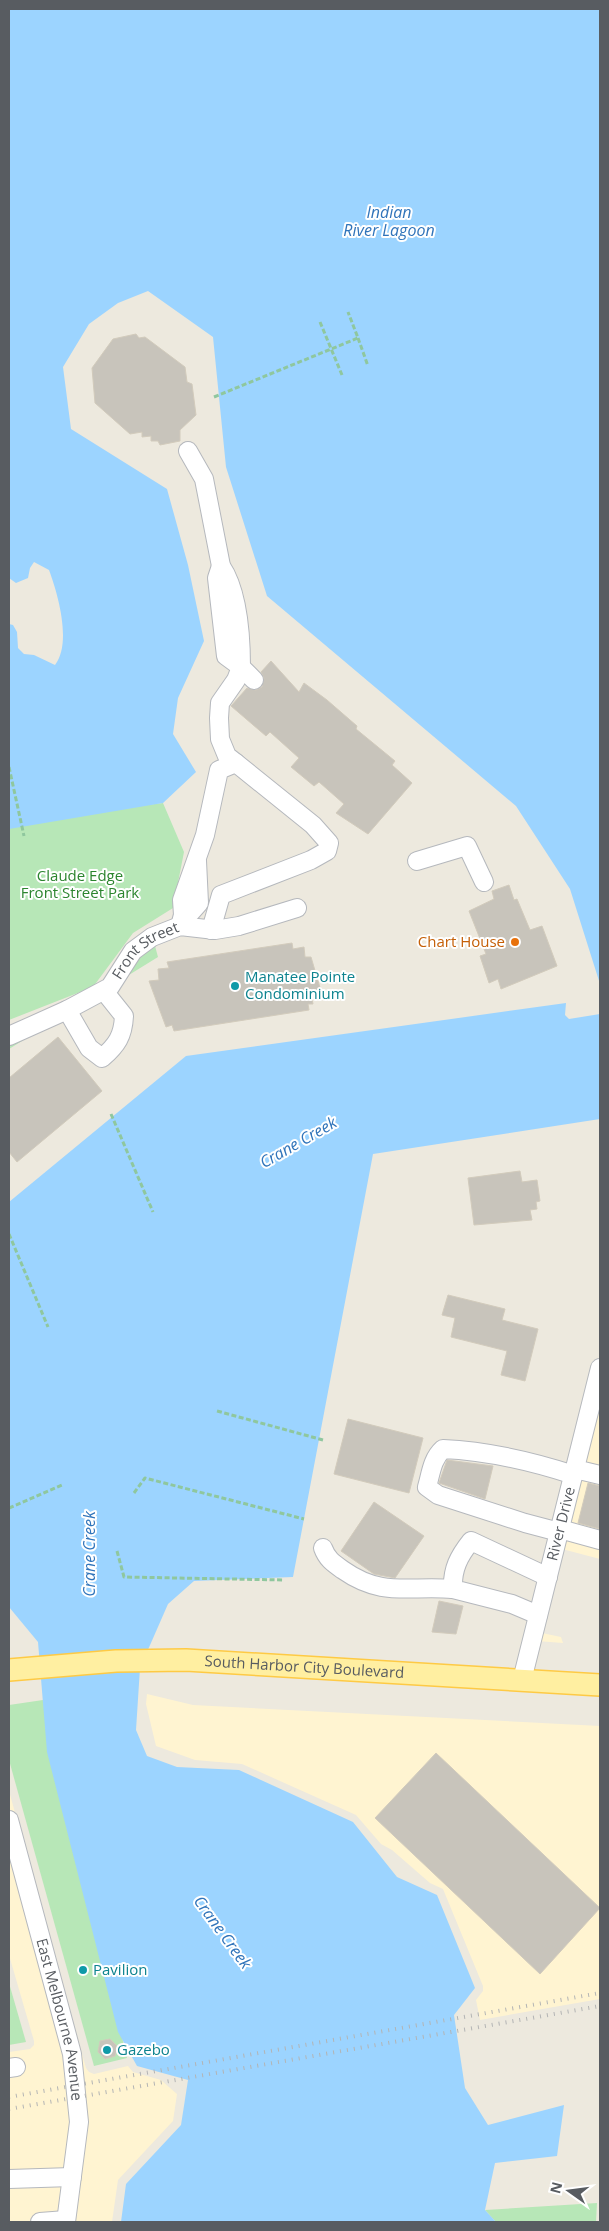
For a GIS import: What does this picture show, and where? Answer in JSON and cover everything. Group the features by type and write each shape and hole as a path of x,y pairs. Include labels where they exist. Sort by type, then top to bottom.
{"main road":[{"name":"South Harbor City Boulevard","path":"9,1670 116,1661 186,1660 600,1684"}],"street":[{"path":"181,921 182,900 188,878 196,860 219,770 220,703 236,680 241,667 241,646 233,596 228,576 221,566 204,479 188,451"},
{"path":"241,667 254,680"},
{"path":"211,930 221,895 229,890 311,860 327,851 329,843 313,825 227,756 220,739"},
{"path":"219,770 236,763"},
{"path":"417,861 467,846 484,882"},
{"name":"Front Street","path":"9,1036 104,991 110,986 132,951 152,936 181,921 211,930 239,926 297,908"},
{"path":"67,1010 89,1048 102,1058 116,1046 123,1030 124,1016 104,991"},
{"name":"River Drive","path":"522,1680 600,1368"},
{"path":"600,1475 574,1472 477,1450 443,1449 437,1455 433,1465 428,1487 438,1495 525,1523 600,1540"},
{"path":"453,1589 452,1576 458,1556 471,1541 548,1577"},
{"path":"323,1548 328,1559 353,1577 375,1587 402,1590 453,1589 512,1604 538,1615"},
{"name":"East Melbourne Avenue","path":"9,1820 72,2054 80,2122 66,2221"},
{"path":"9,2179 72,2176"},
{"path":"40,2222 66,2221"}],"path":[{"path":"348,312 368,366"},
{"path":"320,322 342,375"},
{"path":"214,397 358,338"},
{"path":"9,767 24,836"},
{"path":"111,1114 153,1212"},
{"path":"9,1234 48,1327"},
{"path":"217,1412 323,1440"},
{"path":"134,1494 144,1478 304,1519"},
{"path":"9,1508 62,1485"},
{"path":"117,1552 124,1577 284,1580"}],"shaded area":[{"path":"586,1409 600,1411 600,1559 562,1549 542,1633 561,1637 563,1643 524,1640"},
{"path":"147,1694 193,1705 600,1726 600,1999 480,2020 476,2000 483,1991 483,1986 443,1889 430,1883 392,1850 381,1844 356,1815 242,1764 195,1760 156,1746 146,1704"},
{"path":"9,1791 86,2068 94,2074 128,2066 133,2072 161,2080 177,2094 173,2121 118,2180 112,2222 9,2222 9,2052 30,2049 34,2045 34,2041 9,1955"}],"green space":[{"name":"Claude Edge Front Street Park","path":"163,803 184,852 173,908 133,933 93,987 9,1020 9,821"},
{"path":"151,931 158,957 9,1049 9,1028 97,994"},
{"path":"43,1700 127,2058 94,2066 9,1760 9,1705"},
{"path":"9,1983 26,2042 9,2045"},
{"path":"597,2203 596,2222 496,2222 485,2210"}],"water":[{"name":"Indian River Lagoon","path":"9,9 600,9 600,984 570,889 516,806 267,596 226,467 213,337 148,291 118,303 89,324 63,367 71,429 167,489 188,565 204,641 178,698 173,734 196,772 163,803 9,829 9,624 13,625 17,632 18,648 24,654 34,655 55,665 60,656 63,632 62,618 49,570 34,562 30,568 28,578 16,583 9,578"},
{"name":"Crane Creek","path":"566,1003 565,1015 569,1019 600,1014 600,1119 373,1154 293,1577 194,1581 168,1604 140,1668 136,1730 147,1756 177,1767 239,1770 353,1822 397,1877 437,1895 475,1988 454,2015 465,2088 488,2125 564,2105 557,2156 495,2163 485,2210 496,2222 121,2222 126,2184 181,2125 188,2080 137,2066 118,2032 47,1752 38,1642 9,1607 9,1202 186,1056"}],"building":[{"path":"136,334 139,338 145,337 185,367 187,382 192,384 196,415 180,430 180,441 160,445 158,441 151,441 151,436 142,437 142,432 130,434 95,403 92,368 113,339"},
{"path":"271,661 299,692 304,683 327,700 357,726 356,729 395,761 392,765 412,783 368,834 336,813 344,804 319,782 314,786 291,767 299,758 270,732 266,736 231,706 247,688 256,690 262,687 264,678 261,672"},
{"name":"Chart House","path":"509,885 514,900 517,899 530,930 542,926 557,966 501,989 498,979 489,983 480,956 486,954 469,911 494,899 492,891"},
{"name":"Manatee Pointe Condominium","path":"292,943 293,949 304,947 305,957 311,957 321,991 311,993 313,1004 308,1004 309,1010 174,1031 172,1025 166,1027 149,981 159,980 158,969 169,968 167,962"},
{"path":"58,1037 102,1091 17,1162 9,1152 9,1078"},
{"path":"520,1171 522,1182 537,1180 540,1201 536,1202 537,1209 530,1210 532,1220 474,1225 468,1178"},
{"path":"448,1295 505,1309 502,1320 538,1329 525,1381 501,1375 507,1351 451,1337 455,1318 442,1315"},
{"path":"348,1419 423,1438 409,1493 334,1474"},
{"path":"447,1460 493,1466 485,1499 439,1483"},
{"path":"588,1483 600,1486 600,1529 578,1523"},
{"path":"374,1502 424,1536 395,1578 374,1574 341,1551"},
{"path":"439,1601 463,1606 456,1634 432,1632"},
{"path":"436,1753 600,1908 540,1974 375,1818"},
{"name":"Gazebo","path":"110,2039 118,2047 115,2056 105,2059 98,2052 100,2041"}],"railway":[{"path":"9,2097 600,1993"},
{"path":"9,2109 600,2006"}],"place":[{"name":"Chart House","path":"515,942"},
{"name":"Manatee Pointe Condominium","path":"235,986"},
{"name":"Pavilion","path":"83,1970"},
{"name":"Gazebo","path":"107,2050"}]}
